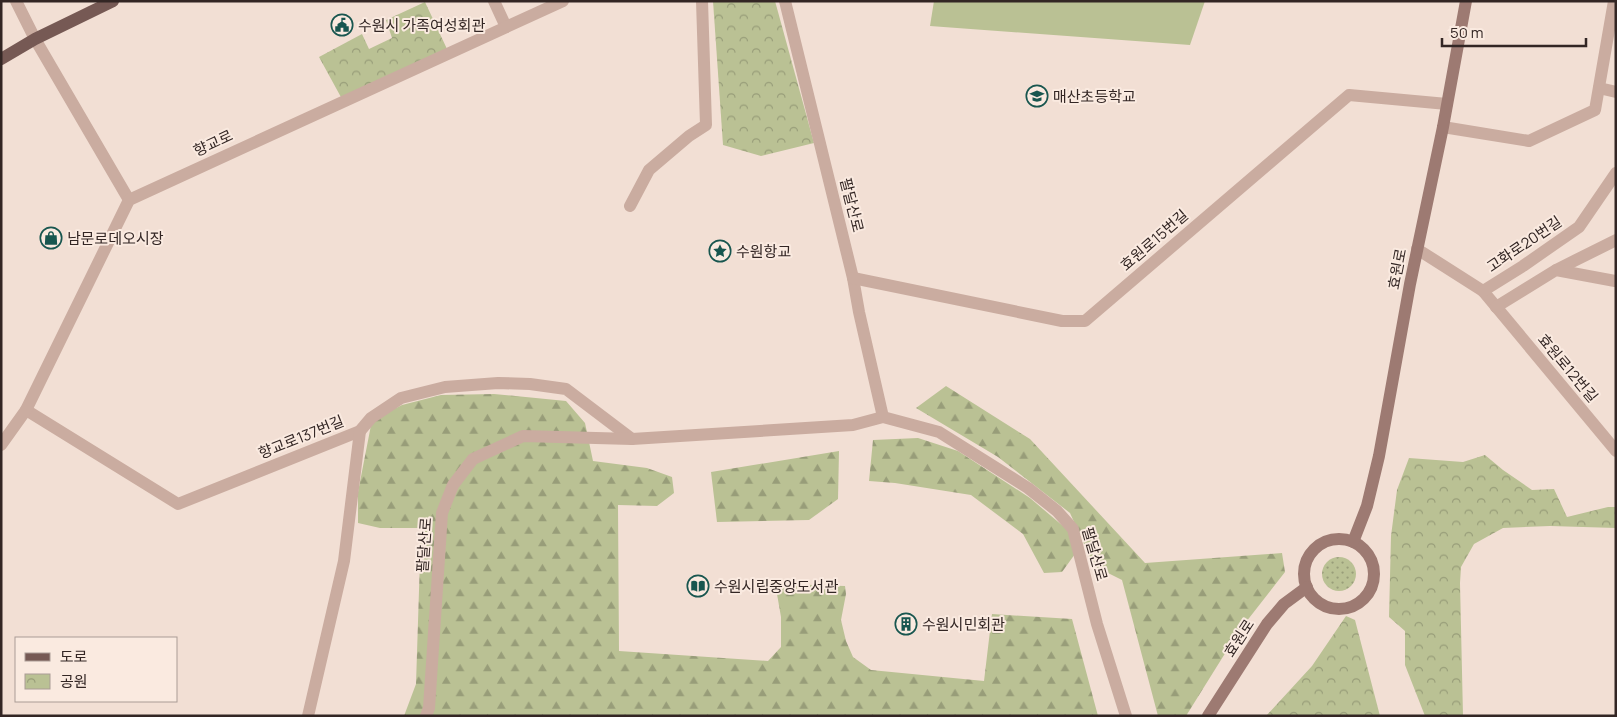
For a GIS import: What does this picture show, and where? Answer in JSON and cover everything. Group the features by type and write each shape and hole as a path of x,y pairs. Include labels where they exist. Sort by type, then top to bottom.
{"main road":[{"path":"1,59 35,39 112,1"}],"street":[{"path":"1,445 26,410 129,200 35,39 16,1"},
{"path":"494,1 506,28"},
{"name":"향교로","path":"129,200 563,1"},
{"path":"630,206 649,170 689,136 706,125 702,1"},
{"name":"팔달산로","path":"785,1 853,278 859,312 884,417"},
{"name":"효원로","path":"1353,542 1367,506 1379,456 1417,249 1443,126 1466,1"},
{"path":"1443,126 1529,142 1595,110 1614,1"},
{"path":"1599,88 1616,92"},
{"name":"효원로15번길","path":"853,278 1062,321 1085,321 1349,95 1447,104"},
{"name":"고화로20번길","path":"1483,291 1523,266 1578,227 1616,173"},
{"path":"1496,307 1556,270 1616,240"},
{"name":"효원로12번길","path":"1417,249 1483,291 1616,451"},
{"path":"1556,270 1615,281"},
{"path":"360,431 371,418 401,398 445,387 498,383 530,384 566,389 632,439"},
{"name":"향교로137번길","path":"26,410 178,504 360,431 344,561 308,716"},
{"name":"팔달산로","path":"426,716 430,699 442,513 453,485 473,459 523,436 632,439 854,425 884,417 939,432 1028,488 1057,511 1073,529 1097,624 1126,716"},
{"path":"1334,539 1346,539 1366,551 1372,560 1373,583 1368,593 1360,602 1350,607 1339,609 1327,607 1317,601 1309,592 1307,586 1304,570 1307,559 1314,549 1323,542 1334,539"},
{"name":"효원로","path":"1208,716 1267,624 1284,604 1307,586"}],"green space":[{"path":"713,1 775,1 814,143 761,156 723,145"},
{"path":"934,1 1205,1 1190,45 930,26"},
{"path":"425,2 447,49 342,99 319,57 362,34 369,49 392,38 386,20"},
{"path":"946,386 1030,439 1145,563 1282,553 1285,572 1239,631 1186,716 1158,716 1122,580 1094,566 1070,513 998,457 916,408"},
{"path":"494,394 566,401 585,423 593,461 647,468 672,477 674,493 657,506 618,505 619,651 768,661 781,647 781,617 777,594 781,584 845,586 846,594 841,620 846,641 853,657 871,670 984,681 992,614 1072,619 1098,716 404,716 416,684 421,528 380,528 358,523 358,492 372,420 402,405 441,395"},
{"path":"918,438 958,451 1030,498 1070,532 1075,554 1062,572 1044,573 1023,534 971,495 895,483 869,481 873,440"},
{"path":"839,451 838,499 809,520 717,522 711,472"},
{"path":"1485,455 1532,490 1554,489 1567,517 1608,507 1616,507 1616,528 1550,526 1503,528 1474,544 1461,567 1463,716 1425,716 1405,665 1405,631 1389,617 1391,536 1397,490 1409,458 1463,462"},
{"path":"1339,557 1346,558 1351,562 1355,567 1355,581 1351,586 1346,590 1339,591 1332,590 1327,586 1323,581 1322,574 1323,567 1327,562 1332,558"},
{"path":"1346,616 1355,620 1380,716 1266,716 1312,666"}],"place":[{"name":"수원시 가족여성회관","path":"342,25"},
{"name":"매산초등학교","path":"1037,96"},
{"name":"남문로데오시장","path":"51,238"},
{"name":"수원항교","path":"720,251"},
{"name":"수원시립중앙도서관","path":"698,586"},
{"name":"수원시민회관","path":"906,624"}]}
